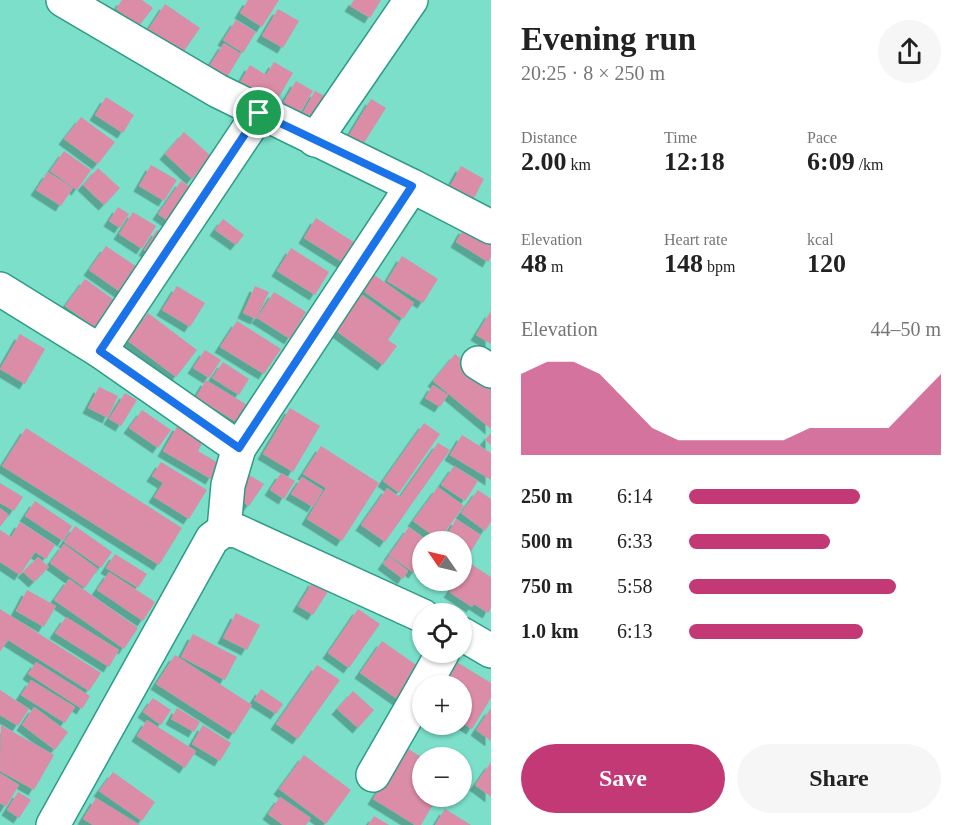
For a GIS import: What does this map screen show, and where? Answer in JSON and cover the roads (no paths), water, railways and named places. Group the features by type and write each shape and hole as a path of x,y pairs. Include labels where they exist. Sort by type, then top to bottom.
{"street":[{"path":"63,0 259,113 412,186 491,227"},
{"path":"315,140 411,0"},
{"path":"100,351 259,113"},
{"path":"224,530 228,485 239,448 412,186"},
{"path":"0,289 100,351 239,448"},
{"path":"53,825 212,539 224,530 237,531 412,611"},
{"path":"472,640 491,651"},
{"path":"373,775 412,708"}]}
